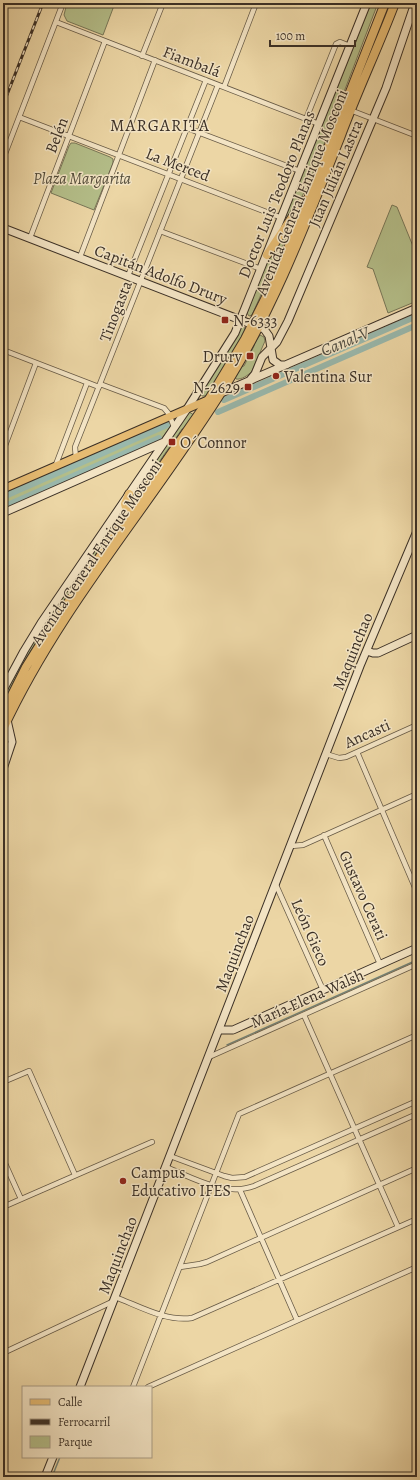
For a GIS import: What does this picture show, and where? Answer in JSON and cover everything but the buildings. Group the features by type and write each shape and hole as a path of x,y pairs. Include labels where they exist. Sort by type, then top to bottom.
{"highway":[{"name":"Avenida General Enrique Mosconi","path":"3,729 5,716 26,667 49,630 209,399 237,353 256,326 315,181 384,3"},
{"name":"Avenida General Enrique Mosconi","path":"5,716 60,625 221,393 290,262 350,110 395,3"},
{"path":"267,255 315,181"},
{"path":"128,515 125,504 129,494"}],"main road":[{"path":"3,489 186,410 221,393"}],"street":[{"path":"3,159 63,3"},
{"path":"142,56 163,3"},
{"name":"Doctor Luis Teodoro Planas","path":"3,690 41,623 186,410 232,338 241,320 367,3"},
{"name":"Juan Julián Lastra","path":"250,380 255,374 262,357 277,342 288,321 386,88 415,3"},
{"path":"224,87 255,6"},
{"name":"Fiambalá","path":"56,22 319,124"},
{"name":"Belén","path":"30,238 105,41"},
{"path":"306,119 336,44 342,42 350,46"},
{"path":"80,257 155,60"},
{"name":"Tinogasta","path":"128,276 206,80"},
{"name":"Tinogasta","path":"76,458 75,447 218,85"},
{"path":"350,110 417,136"},
{"name":"La Merced","path":"19,117 282,218"},
{"path":"187,128 300,171"},
{"name":"Capitán Adolfo Drury","path":"3,228 256,326"},
{"path":"160,231 261,269"},
{"path":"221,393 417,308"},
{"path":"256,326 267,332 272,357 275,362 280,365 286,365"},
{"path":"3,350 87,383 164,408 171,416 174,427"},
{"path":"3,451 36,363"},
{"path":"55,467 87,383"},
{"path":"200,389 198,394 199,398 209,399"},
{"path":"3,513 140,454 164,442"},
{"path":"140,454 147,456 149,459 149,464"},
{"name":"Maquinchao","path":"80,1386 326,754 417,530"},
{"path":"367,651 378,653 417,635"},
{"path":"3,769 12,742 5,716"},
{"name":"Ancasti","path":"326,754 342,758 417,725"},
{"path":"357,752 417,892"},
{"path":"291,846 302,845 417,794"},
{"name":"Gustavo Cerati","path":"324,835 380,964"},
{"name":"León Gieco","path":"276,885 323,990"},
{"name":"María Elena Walsh","path":"220,1030 233,1030 417,948"},
{"name":"María Elena Walsh","path":"209,1057 417,964"},
{"path":"304,1015 398,1227"},
{"path":"133,1386 239,1114 417,1035"},
{"path":"3,1082 29,1070 76,1175"},
{"path":"170,1156 216,1174 232,1178 249,1176 417,1101"},
{"path":"166,1167 212,1185 226,1189 240,1190 254,1186 417,1114"},
{"path":"3,1207 152,1142"},
{"path":"3,1159 21,1199"},
{"path":"180,1267 204,1263 417,1168"},
{"path":"240,1190 297,1320"},
{"path":"3,1353 115,1299 161,1315 179,1319 192,1318 417,1219"},
{"path":"150,1386 417,1267"},
{"path":"45,1477 53,1458"}],"green space":[{"path":"67,3 115,3 103,35 67,21 64,15"},
{"path":"371,3 378,3 308,186 276,240"},
{"name":"Plaza Margarita","path":"71,143 75,143 113,159 113,163 94,210 51,193"},
{"path":"392,205 397,207 417,256 417,301 388,313 373,269 367,267"},
{"path":"291,227 252,315 249,316 247,313 269,257"},
{"path":"241,326 245,328 245,331 207,395 202,396 201,392"},
{"path":"260,335 264,337 265,341 252,371 245,377 236,379 235,377 240,367 244,366 254,344"},
{"path":"189,412 194,415 186,428 182,429 129,505 128,500"},
{"path":"166,421 169,423 170,427 160,441 3,510 3,492"},
{"path":"122,509 124,513 45,628 22,666 3,703 3,695 26,651"}],"waterway":[{"path":"224,400 417,316"},
{"name":"Canal V","path":"218,412 417,325"},
{"path":"3,497 167,425"},
{"name":"Canal V","path":"3,507 159,438"},
{"path":"227,1045 417,960"},
{"path":"52,1477 60,1458"}],"railway":[{"path":"3,105 43,3"}],"place":[{"name":"N-6333","path":"225,320"},
{"name":"Drury","path":"250,356"},
{"name":"Valentina Sur","path":"276,376"},
{"name":"N-2629","path":"248,387"},
{"name":"O´Connor","path":"172,442"},
{"name":"Campus Educativo IFES","path":"123,1181"}],"district":[{"name":"MARGARITA","path":"160,125"}]}
